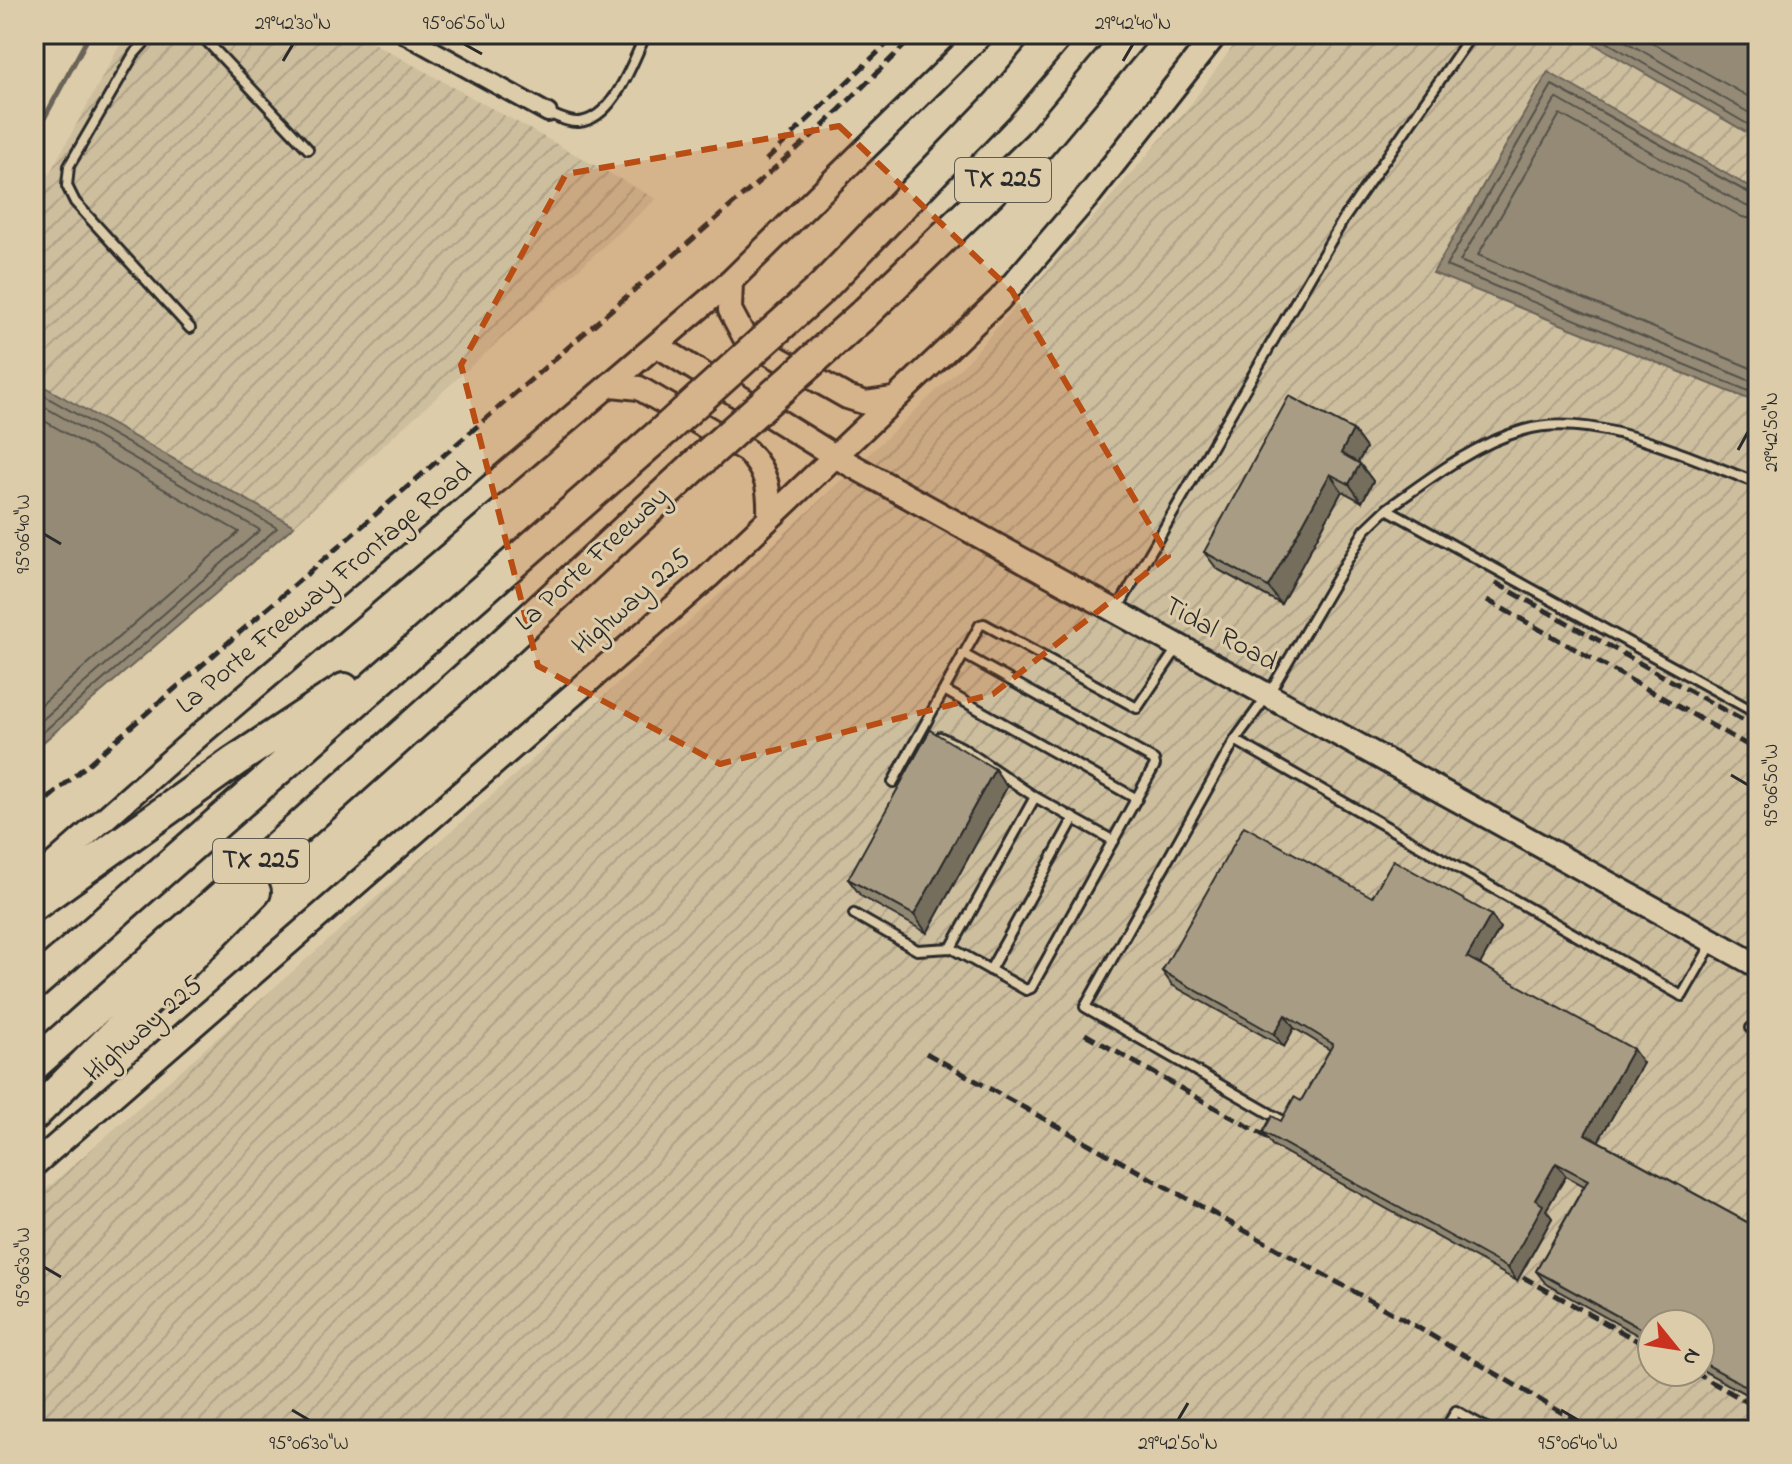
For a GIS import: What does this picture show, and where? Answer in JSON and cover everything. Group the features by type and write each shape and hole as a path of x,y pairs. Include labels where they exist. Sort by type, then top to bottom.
{"highway":[{"name":"La Porte Freeway","path":"34,984 666,429 822,288 998,105 1058,34"},
{"name":"La Porte Freeway","path":"34,1065 489,657 863,315 1039,145 1132,34"},
{"path":"34,905 235,761 439,626"},
{"path":"34,1115 489,657"}],"main road":[{"path":"658,346 731,281 982,34"},
{"name":"Highway 225","path":"34,1165 708,577 999,300 1099,183 1216,34"},
{"path":"731,281 730,310 746,340 847,397 866,403 893,399"},
{"name":"Tidal Road","path":"658,346 833,455 1758,966"},
{"name":"La Porte Freeway Frontage Road","path":"34,881 204,731 658,346"},
{"path":"612,385 639,388 747,451 761,465 770,486 769,519"}],"street":[{"path":"404,34 548,113"}],"lane":[{"path":"152,34 134,54 69,166 67,186 75,202 190,328"},
{"path":"200,34 308,149"},
{"path":"548,113 575,123 592,119 615,95 646,34"},
{"path":"1116,612 1343,220 1472,34"},
{"path":"1283,1121 1085,1007 1235,740 1268,695 1365,530 1387,509 1487,444 1524,430 1559,425 1615,432 1758,483"},
{"path":"1387,509 1758,714"},
{"path":"893,782 980,625 984,624 1137,708 1179,646"},
{"path":"854,914 917,950 951,948 1026,990 1031,988 1155,765 1154,760 963,654"},
{"path":"944,690 1137,799"},
{"path":"924,730 961,747 1035,797 1114,841"},
{"path":"1235,740 1682,996 1713,942"},
{"path":"951,948 1035,797"},
{"path":"990,970 1074,818"},
{"path":"1445,1430 1456,1411 1490,1430"}],"highlighted area":[{"path":"839,126 1012,291 1168,556 993,694 720,764 538,666 461,365 566,174"}],"shaded area":[{"path":"126,34 357,34 656,199 294,526 34,381 34,202"},
{"path":"1242,34 1758,34 1758,1430 34,1430 34,1200 740,576 968,361 1188,108"}],"water":[{"path":"1577,34 1758,34 1758,127 1753,136"},
{"path":"1548,72 1758,192 1758,403 1433,273"},
{"path":"34,381 294,526 34,750"}],"building":[{"path":"1289,396 1353,430 1341,453 1360,464 1349,484 1330,474 1268,587 1204,552"},
{"path":"930,730 995,769 914,915 848,879"},
{"path":"1244,826 1372,897 1393,860 1491,915 1467,957 1633,1049 1585,1134 1758,1228 1758,1393 1716,1370 1716,1308 1636,1308 1636,1326 1536,1271 1588,1180 1556,1163 1535,1200 1543,1205 1508,1268 1263,1132 1272,1116 1281,1121 1294,1097 1301,1101 1333,1044 1285,1015 1274,1034 1162,971"}],"waterway":[{"path":"34,137 90,34"},
{"path":"932,34 937,37"}],"railway":[{"path":"766,160 897,34"},
{"path":"34,811 823,126 916,34"},
{"path":"1496,583 1758,729"},
{"path":"1487,600 1758,751"},
{"path":"1085,1034 1272,1140"},
{"path":"926,1053 1412,1324 1591,1430"},
{"path":"1523,1277 1636,1340"},
{"path":"1716,1384 1758,1408"}]}
